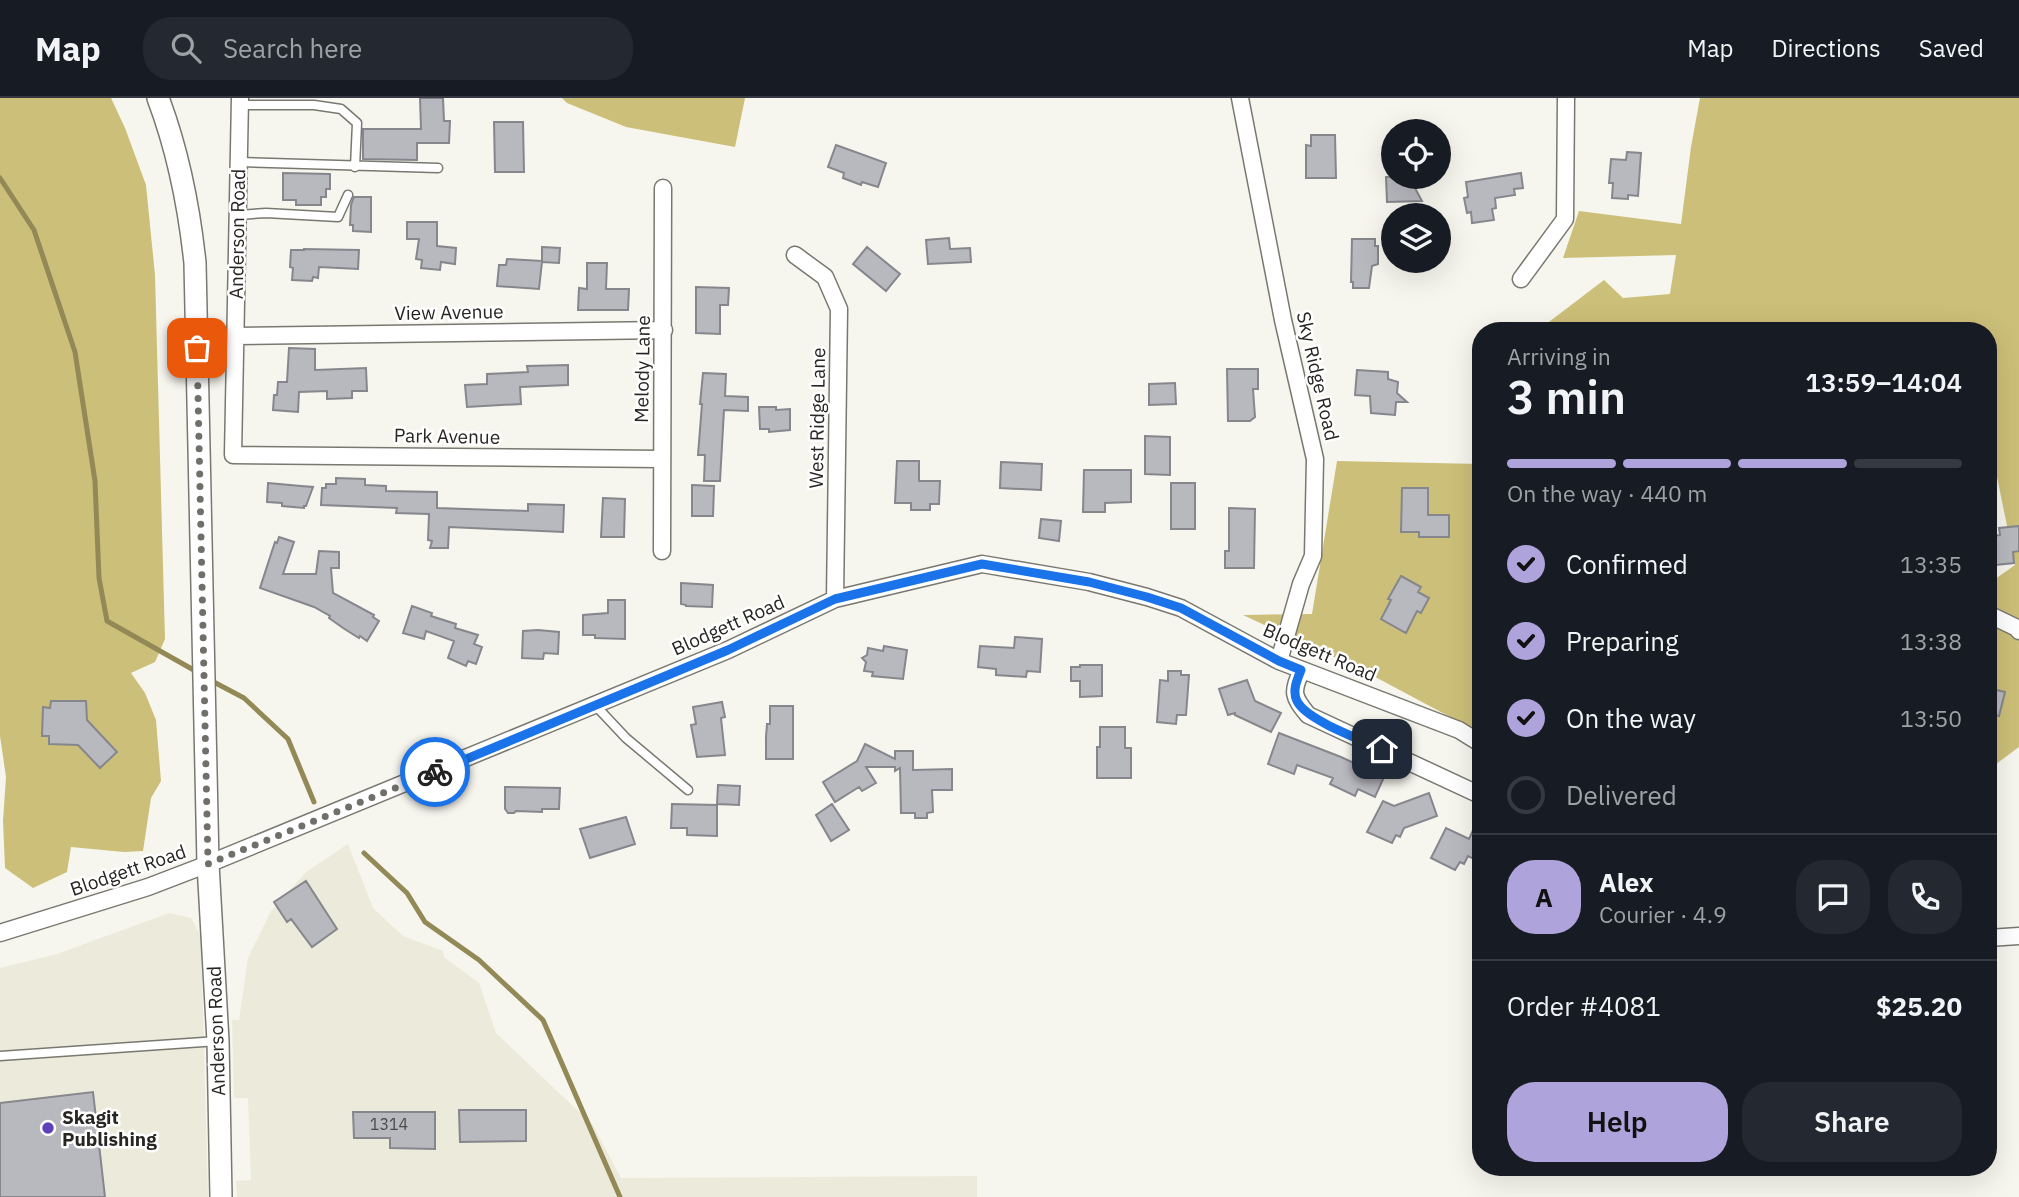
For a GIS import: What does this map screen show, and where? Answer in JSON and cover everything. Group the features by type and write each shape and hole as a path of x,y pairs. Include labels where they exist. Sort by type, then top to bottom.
{"street":[{"name":"Anderson Road","path":"158,98 187,200 195,263 208,864 218,1041 221,1197"},
{"name":"Sky Ridge Road","path":"1240,98 1283,320 1315,459 1314,556 1301,584 1279,661"},
{"path":"1521,279 1565,219 1566,98"},
{"name":"Anderson Road","path":"233,455 239,101"},
{"name":"Melody Lane","path":"662,551 663,188"},
{"name":"West Ridge Lane","path":"795,255 825,277 839,309 835,599"},
{"name":"View Avenue","path":"236,337 664,330"},
{"name":"Park Avenue","path":"233,455 661,459"},
{"name":"Blodgett Road","path":"0,933 148,887 208,864 728,650 835,599 982,564 1089,582 1181,608 1279,661 1460,730 1472,738"},
{"path":"1997,618 2018,628"},
{"path":"1301,670 1295,684 1296,701 1308,715 1472,791"},
{"path":"1997,938 2019,936"}],"lane":[{"path":"239,101 341,109 357,123 355,167"},
{"path":"239,162 438,168"},
{"path":"238,215 266,213 338,217 348,195"},
{"path":"595,705 626,738 688,790"},
{"path":"0,1056 218,1041"}],"shaded area":[{"path":"0,98 111,98 146,185 155,275 165,639 155,662 131,673 145,693 156,720 161,781 151,798 143,851 71,847 67,872 33,888 5,868 3,821 6,777 0,736"},
{"path":"562,98 745,98 735,147 626,127 567,103"},
{"path":"1700,98 2019,98 2019,747 1997,763 1997,578 2015,565 1997,477 1997,322 1549,322 1604,280 1623,298 1670,294 1676,255 1563,258 1579,211 1681,224"},
{"path":"1337,461 1472,464 1472,729 1366,672 1243,615 1312,614"},
{"path":"348,844 373,908 403,936 443,951 444,957 479,983 496,1033 593,1125 621,1178 977,1176 977,1197 237,1197 236,1181 251,1180 248,1098 234,1098 232,1020 239,1020 248,958 271,911 306,872"},
{"path":"169,913 191,918 201,937 208,1197 0,1197 0,968 57,954"}],"building":[{"path":"420,98 443,98 444,121 450,121 449,143 417,143 417,160 363,159 363,129 421,129"},
{"path":"494,122 523,122 524,172 495,172"},
{"path":"1311,135 1335,135 1336,178 1306,178 1306,145 1311,146"},
{"path":"836,145 886,163 878,187 862,182 861,185 843,178 844,173 828,167"},
{"path":"1627,152 1641,153 1638,196 1628,195 1628,199 1612,198 1613,183 1609,183 1611,159 1626,160"},
{"path":"283,173 330,174 330,189 326,189 326,197 321,197 321,205 296,205 296,200 283,200"},
{"path":"1521,173 1523,188 1514,189 1515,195 1495,198 1496,208 1492,209 1494,220 1472,223 1471,212 1467,213 1464,198 1468,197 1466,182"},
{"path":"1386,189 1416,189 1422,201 1387,202"},
{"path":"354,197 371,197 371,232 353,231 353,225 350,225"},
{"path":"407,222 437,222 437,246 456,248 455,264 441,262 440,270 421,268 422,260 416,259 419,239 407,239"},
{"path":"949,238 950,249 970,248 971,262 928,264 926,240"},
{"path":"1352,239 1375,239 1375,246 1378,246 1378,264 1372,266 1369,288 1353,288"},
{"path":"542,247 560,248 559,263 542,262 539,289 497,286 499,265 506,265 507,259 542,261"},
{"path":"867,247 900,274 886,291 853,264"},
{"path":"291,250 359,250 358,269 319,267 318,278 313,277 312,281 292,280"},
{"path":"587,263 607,263 606,289 629,289 628,310 578,310 579,288 587,289"},
{"path":"696,287 729,288 728,305 720,305 720,334 696,333"},
{"path":"289,348 315,349 315,370 366,368 367,391 352,391 352,398 327,399 327,391 299,392 298,412 273,410 278,382 287,382"},
{"path":"568,365 568,385 520,387 521,404 467,407 465,385 487,384 487,374 528,372 527,366"},
{"path":"1227,369 1258,369 1258,389 1253,389 1255,417 1250,421 1228,421"},
{"path":"1357,370 1388,372 1388,379 1398,382 1397,393 1407,402 1396,402 1395,415 1371,413 1370,396 1355,395"},
{"path":"703,373 726,374 725,396 748,397 748,411 724,410 720,481 704,481 705,455 698,455"},
{"path":"1175,383 1176,404 1149,405 1149,384"},
{"path":"759,407 790,409 790,430 769,432 769,429 760,429"},
{"path":"1145,436 1170,437 1170,475 1145,474"},
{"path":"897,461 919,461 919,481 940,481 939,504 930,504 930,510 911,510 911,503 895,503"},
{"path":"1001,462 1042,464 1041,490 1000,488"},
{"path":"1084,470 1131,470 1131,502 1105,503 1105,512 1083,512"},
{"path":"336,478 365,479 365,485 386,486 386,491 437,492 437,508 528,511 528,504 564,505 563,532 449,527 448,548 430,548 432,541 428,540 429,514 396,513 397,508 321,505 322,488 326,488 326,484 336,484"},
{"path":"268,483 313,487 304,508 267,502"},
{"path":"1171,483 1195,483 1195,529 1171,529"},
{"path":"692,485 714,486 713,516 692,516"},
{"path":"1402,488 1428,488 1428,515 1449,515 1449,537 1419,537 1419,532 1401,532"},
{"path":"603,498 625,499 624,537 601,537"},
{"path":"1229,508 1255,509 1254,568 1225,568 1225,551 1229,551"},
{"path":"1041,519 1061,521 1059,541 1039,538"},
{"path":"2019,526 2019,551 2013,552 2014,563 1997,565 1999,528"},
{"path":"279,537 294,542 283,574 316,574 319,551 339,552 339,568 331,568 333,593 374,615 379,621 367,641 314,607 260,588"},
{"path":"1401,576 1421,587 1418,592 1429,598 1421,613 1417,611 1406,633 1381,619"},
{"path":"681,583 713,585 712,607 681,604"},
{"path":"608,600 625,600 625,639 583,635 583,615 608,613"},
{"path":"412,606 456,624 455,628 478,635 474,644 482,647 476,664 468,661 466,666 448,658 454,641 426,631 424,639 403,633"},
{"path":"523,631 559,632 558,654 544,653 543,659 522,658"},
{"path":"1015,637 1042,639 1040,672 1027,671 1026,677 996,675 996,669 978,667 980,646 1014,648"},
{"path":"884,646 907,650 903,679 872,676 873,672 864,671 866,662 862,658 867,655 868,648 883,651"},
{"path":"1102,665 1102,696 1080,697 1080,681 1071,681 1071,667"},
{"path":"1168,671 1181,671 1181,675 1189,675 1186,715 1177,715 1176,724 1157,722 1160,680 1168,681"},
{"path":"1247,680 1255,701 1281,713 1271,732 1235,713 1228,715 1219,689"},
{"path":"1997,690 2005,692 1997,715"},
{"path":"51,701 86,701 87,720 117,752 100,768 78,745 49,744 49,736 42,736 43,707 50,708"},
{"path":"722,702 725,717 721,718 725,755 697,757 691,725 696,724 693,707"},
{"path":"770,706 793,706 793,759 766,759"},
{"path":"1100,727 1125,727 1125,748 1131,748 1131,778 1097,778"},
{"path":"1279,733 1384,777 1375,797 1358,789 1355,796 1330,784 1333,778 1297,765 1294,774 1268,764"},
{"path":"865,744 895,759 895,751 913,751 913,770 952,769 952,790 932,790 933,812 927,813 927,818 915,818 915,813 901,813 900,768 895,771 895,767 866,767 876,783 862,791 859,787 835,802 823,782 857,761"},
{"path":"718,785 740,786 739,805 717,804"},
{"path":"505,787 560,788 559,809 508,813 505,809"},
{"path":"1429,793 1437,816 1404,828 1400,837 1396,835 1392,843 1367,832 1383,801 1394,806"},
{"path":"672,804 717,805 717,836 687,835 687,828 671,828"},
{"path":"832,804 849,830 831,841 816,815"},
{"path":"626,817 635,844 590,858 580,829"},
{"path":"1446,828 1469,839 1472,832 1472,858 1468,856 1464,864 1460,862 1455,870 1431,858"},
{"path":"306,881 337,929 312,947 291,919 287,922 274,902"},
{"name":"Skagit Publishing","path":"93,1092 105,1197 0,1197 0,1103"},
{"path":"459,1110 526,1110 526,1141 460,1142"},
{"path":"353,1112 435,1112 435,1149 390,1148 390,1138 354,1138"}],"waterway":[{"path":"0,178 34,230 75,352 95,481 99,578 107,621 199,673"},
{"path":"210,680 244,698 288,739 314,802"},
{"path":"364,853 407,893 425,922 479,960 543,1020 620,1197"}],"way so far":[{"path":"197,348 208,864 435,772"}],"place":[{"name":"Skagit Publishing","path":"48,1128"}],"route":[{"path":"435,772 728,650 835,599 982,564 1089,582 1181,608 1279,661 1301,670 1295,684 1296,701 1308,715 1382,749"}]}
